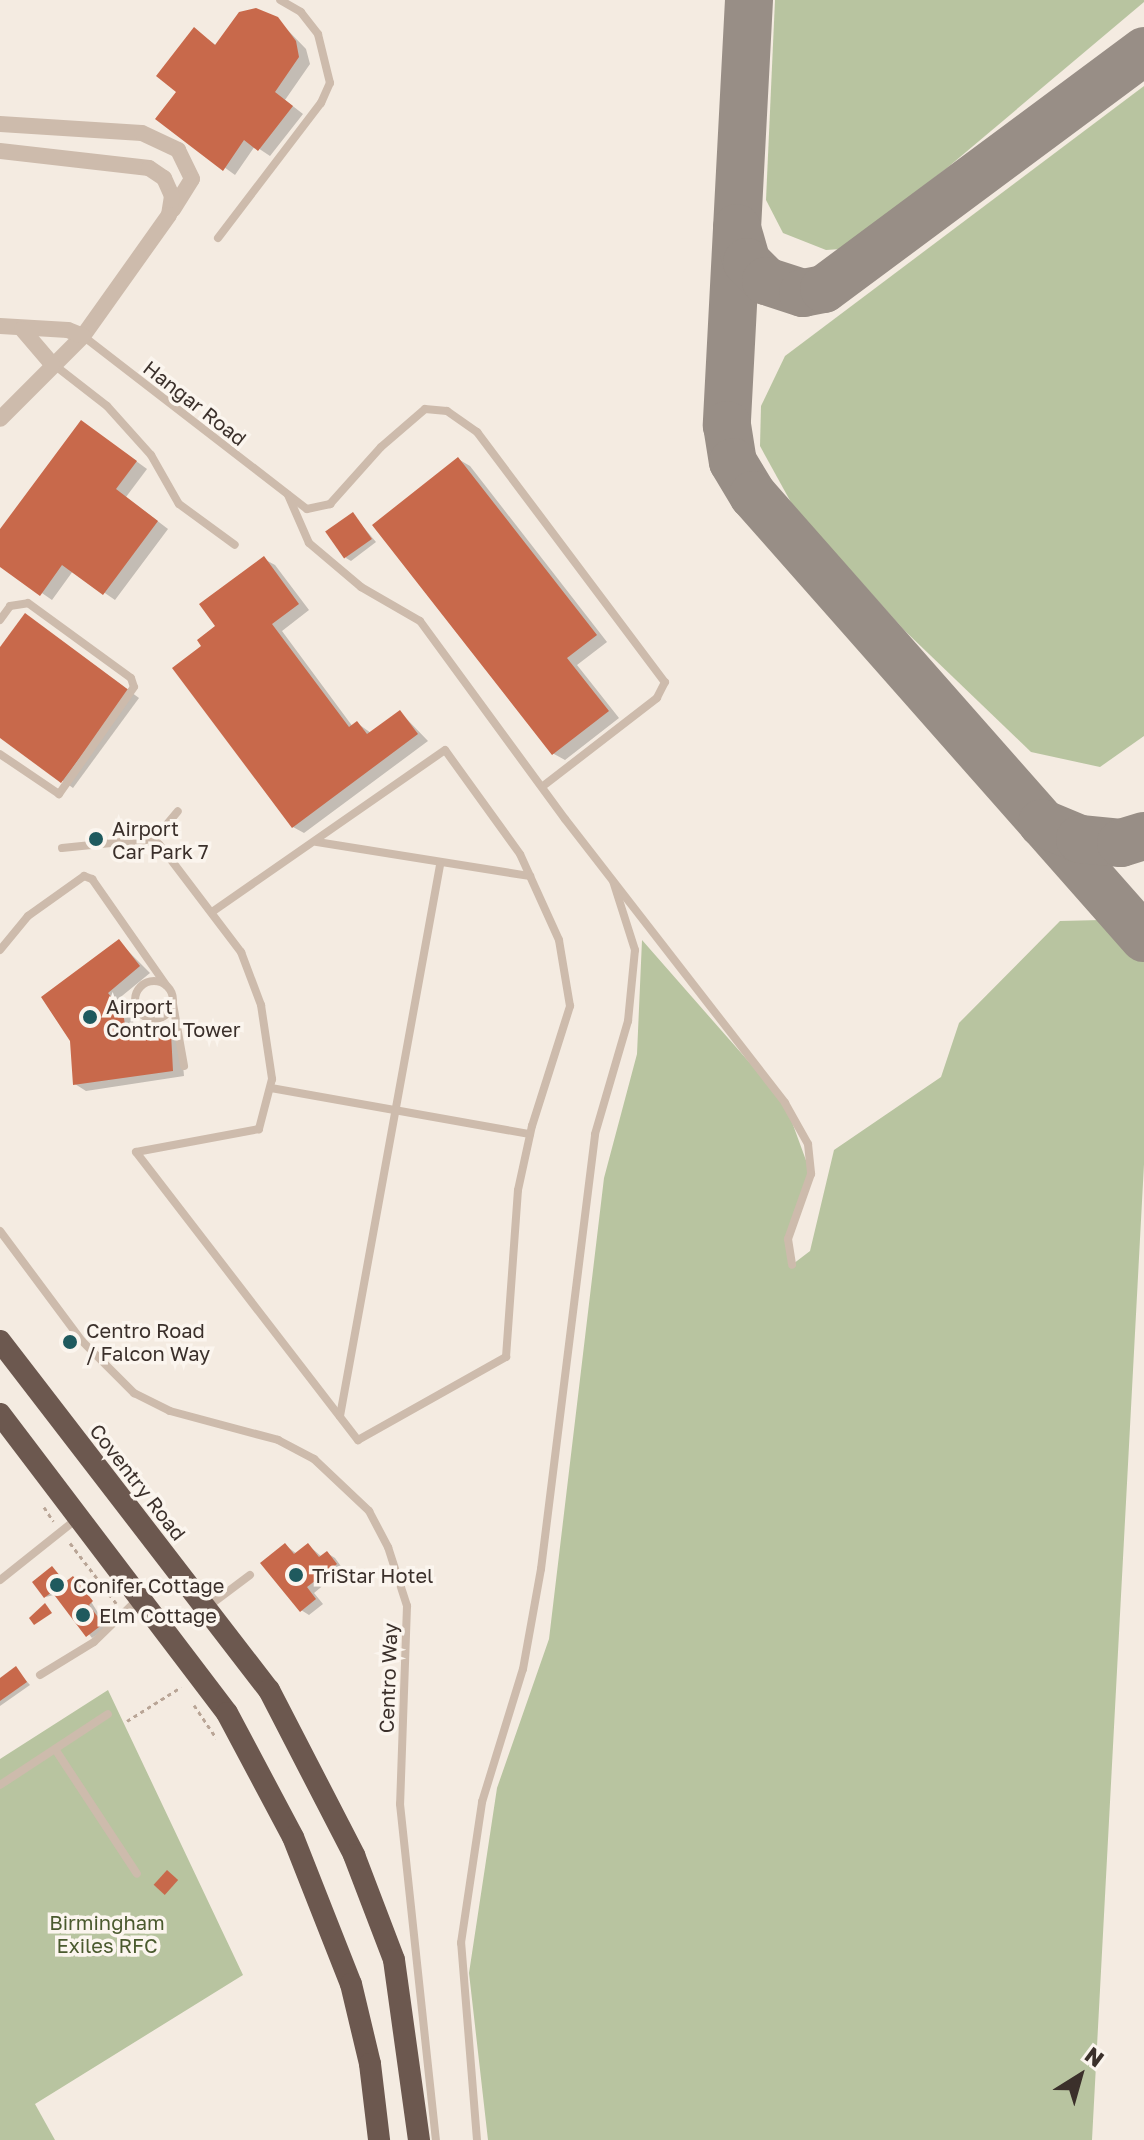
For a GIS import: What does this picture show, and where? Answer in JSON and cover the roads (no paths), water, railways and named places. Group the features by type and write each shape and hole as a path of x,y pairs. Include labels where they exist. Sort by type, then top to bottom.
{"highway":[{"name":"Coventry Road","path":"0,1341 269,1690 354,1855 394,1960 419,2140"},
{"path":"0,1414 69,1524 131,1605 227,1713 293,1837 334,1929 370,2064 379,2140"}],"street":[{"path":"0,124 142,133 178,150 192,179 83,336 6,406 0,419"},
{"path":"0,151 149,168 164,178 172,196 169,215"},
{"path":"0,326 68,330 83,336"},
{"path":"22,329 52,364"}],"lane":[{"path":"218,238 321,103 330,83 318,34 301,12 280,0"},
{"name":"Hangar Road","path":"83,336 288,494"},
{"path":"52,364 107,406 151,455 179,504 235,545"},
{"path":"288,494 307,509 330,504 381,447 425,409 447,411 477,432 665,682 657,698 542,787"},
{"path":"288,494 309,543 361,587 420,621 613,881 785,1103 808,1144 811,1174 788,1239 792,1265"},
{"path":"0,620 10,606 28,603 131,678 134,687 133,695 59,794 0,754"},
{"path":"62,848 159,844 213,911 241,952 261,1005 271,1088 259,1129 136,1152 358,1440 506,1357 518,1190 530,1134 570,1006 559,940 520,854 445,750 317,842 213,911"},
{"path":"152,842 178,811"},
{"path":"317,842 440,865 530,876"},
{"path":"340,1416 440,865"},
{"path":"0,950 28,916 84,876 92,879 166,985 173,1001 184,1066"},
{"path":"477,2140 461,1943 482,1802 523,1669 541,1569 595,1134 628,1021 635,950 613,881"},
{"path":"166,985 142,985 136,995 137,1007 145,1017 157,1019 168,1013 173,1001"},
{"path":"271,1088 530,1134"},
{"name":"Centro Way","path":"0,1231 82,1341 134,1393 170,1411 278,1440 314,1459 369,1511 388,1547 407,1606 400,1804 436,2140"},
{"path":"0,1580 69,1524"},
{"path":"205,1608 250,1575"},
{"path":"40,1675 94,1642 131,1605"},
{"path":"0,1785 108,1714"},
{"path":"55,1749 137,1874"}],"place":[{"name":"Airport Car Park 7","path":"96,839"},
{"name":"Airport Control Tower","path":"90,1017"},
{"name":"Centro Road / Falcon Way","path":"70,1342"},
{"name":"TriStar Hotel","path":"296,1575"},
{"name":"Conifer Cottage","path":"57,1585"},
{"name":"Elm Cottage","path":"83,1615"}],"park label":[{"name":"Birmingham Exiles RFC","path":"107,1934"}]}
